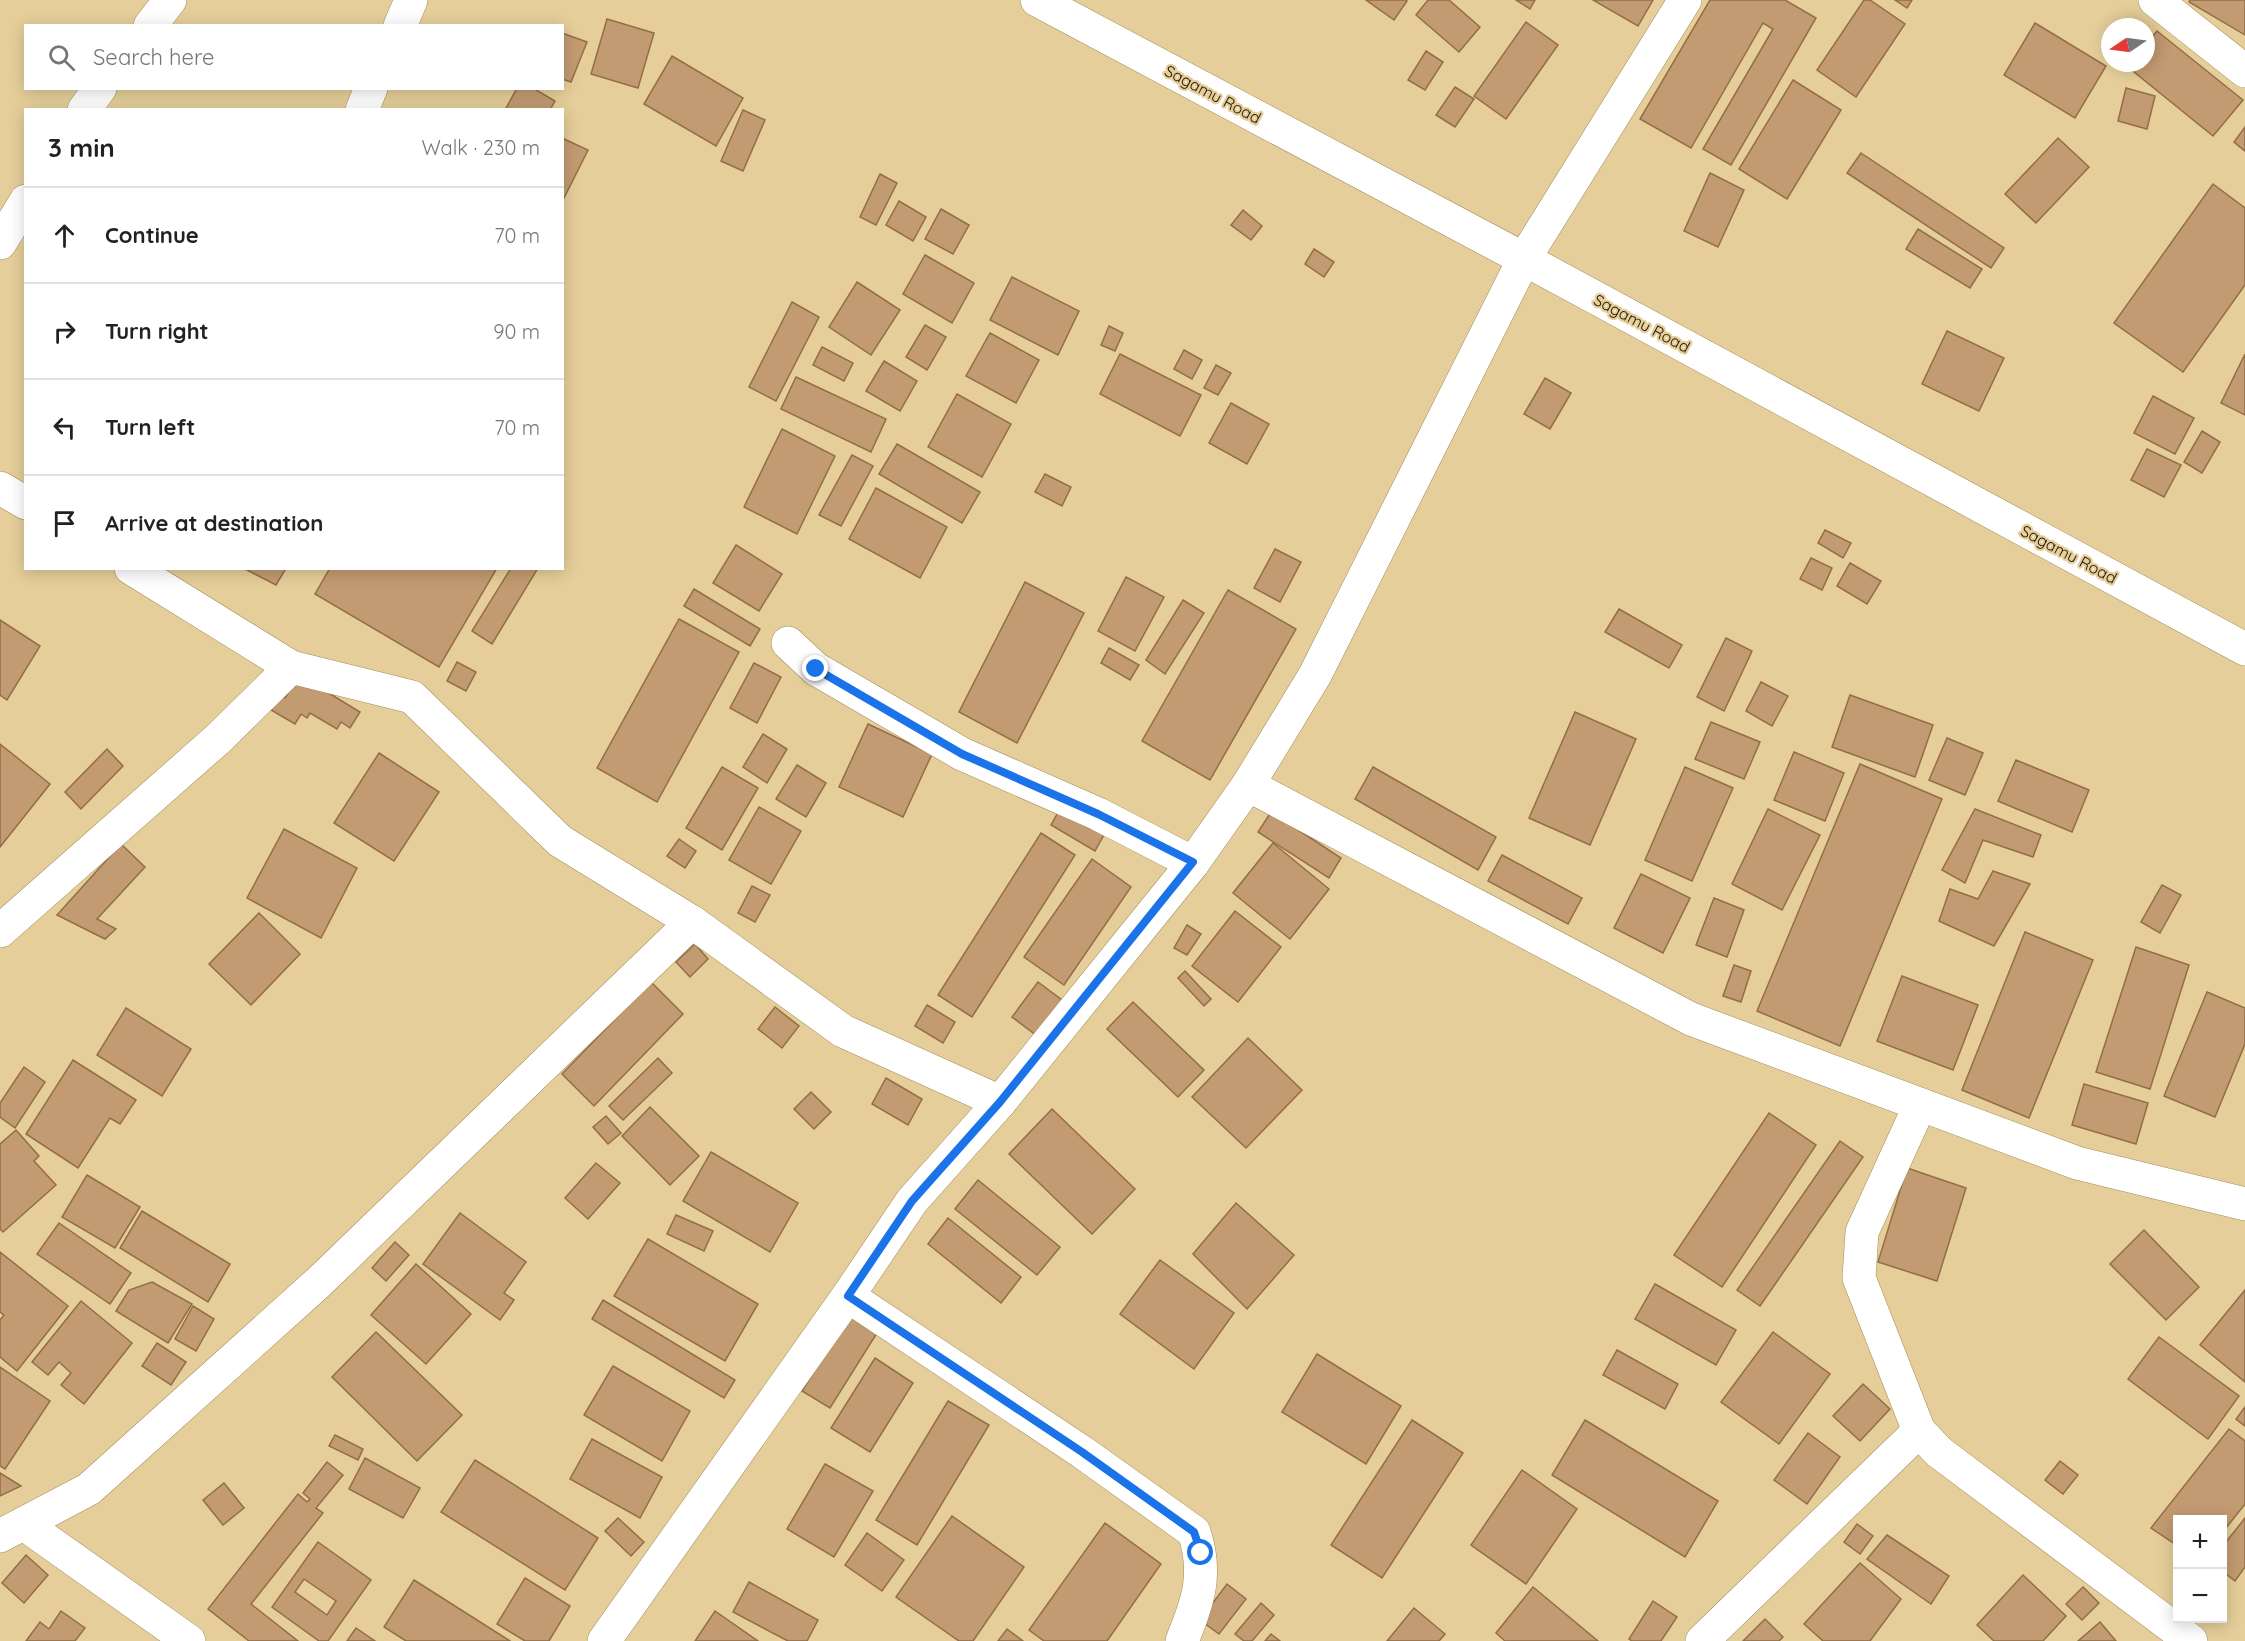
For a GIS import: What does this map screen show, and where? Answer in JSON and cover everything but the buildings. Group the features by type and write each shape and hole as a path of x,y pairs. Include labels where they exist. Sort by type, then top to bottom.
{"main road":[{"path":"152,24 170,0"},
{"path":"401,24 411,0"},
{"name":"Sagamu Road","path":"1037,0 1524,259 2245,649"},
{"path":"604,1641 848,1296 912,1201 1000,1102 1193,862 1248,785 1315,675 1524,259 1684,0"},
{"path":"2155,0 2245,70"},
{"path":"85,108 99,90"},
{"path":"363,108 370,90"},
{"path":"0,243 24,204"},
{"path":"0,488 24,502"},
{"path":"134,570 291,668 412,697 560,841 692,922 843,1031 1000,1102"},
{"path":"788,644 816,669 962,754 1098,814 1193,862"},
{"path":"0,931 219,738 291,668"},
{"path":"1248,785 1691,1019 2077,1162 2245,1204"},
{"path":"168,1635 12,1530 89,1489 319,1282 692,922"},
{"path":"1920,1105 1862,1232 1859,1278 1919,1431 1939,1452 2191,1641"},
{"path":"848,1296 1082,1452 1194,1532 1201,1553 1198,1601 1182,1641"},
{"path":"1702,1641 1919,1431"}],"route":[{"path":"816,669 877,707 962,754 1056,798 1098,814 1193,862 1000,1102 912,1201 848,1296 976,1379 1194,1532 1201,1553"}]}
